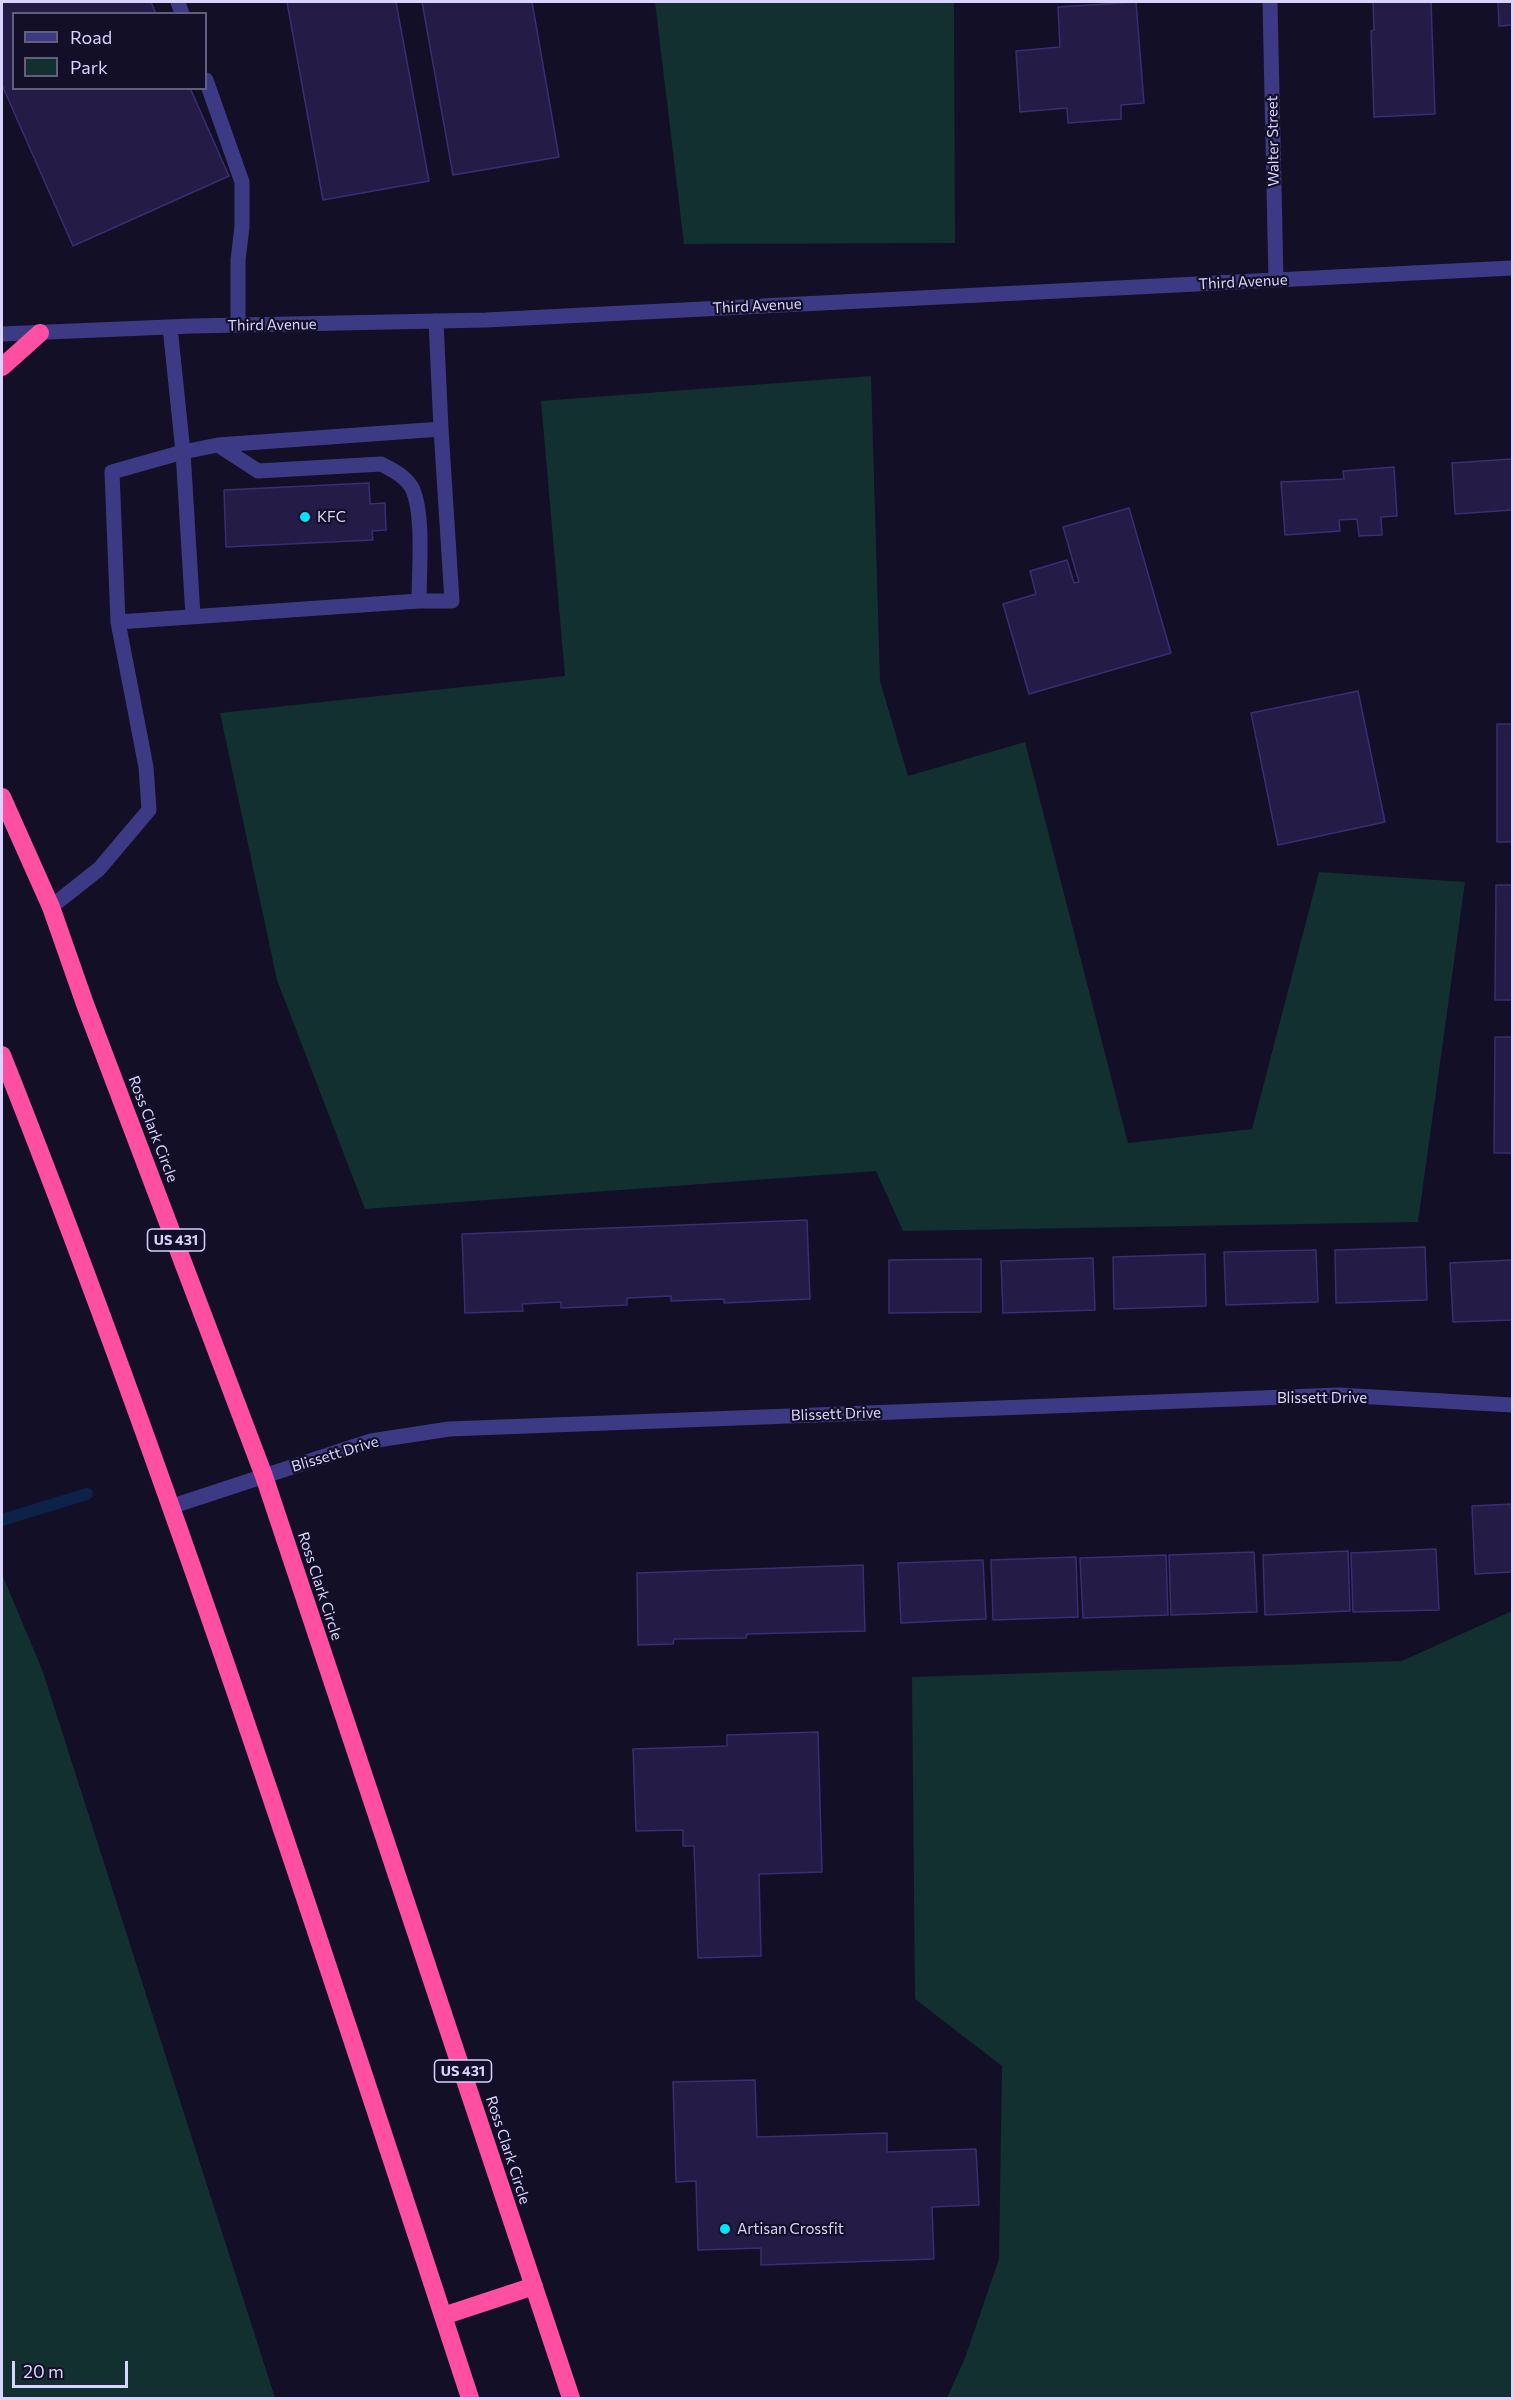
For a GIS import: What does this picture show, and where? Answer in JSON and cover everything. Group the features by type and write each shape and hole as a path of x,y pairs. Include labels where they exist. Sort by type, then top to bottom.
{"highway":[{"path":"2,367 40,333"},
{"name":"Ross Clark Circle","path":"2,797 51,907 85,1005 264,1476 571,2398"},
{"path":"2,1055 50,1178 171,1507 328,1968 470,2398"},
{"path":"443,2316 534,2286"}],"street":[{"name":"Walter Street","path":"1270,2 1276,280"},
{"path":"207,83 242,182 242,227 238,260 238,326"},
{"name":"Third Avenue","path":"2,334 170,327 486,320 1512,267"},
{"path":"118,622 419,601 452,601 436,321"},
{"path":"170,327 183,452 193,616"},
{"path":"51,907 99,869 149,810 147,767 118,622 112,472 183,452 218,445 441,429"},
{"path":"218,445 258,471 381,464 399,473 412,488 418,511 419,601"},
{"name":"Blissett Drive","path":"171,1507 372,1441 449,1429 1339,1395 1512,1405"}],"green space":[{"path":"655,2 954,2 955,243 684,244"},
{"path":"871,376 880,681 908,776 1025,742 1128,1143 1252,1129 1319,872 1465,882 1418,1222 903,1231 876,1171 365,1209 277,980 220,713 565,676 541,401"},
{"path":"2,1574 43,1672 275,2398 2,2398"},
{"path":"1512,1611 1512,2398 947,2398 965,2358 999,2259 1002,2066 915,1999 912,1677 1402,1661"}],"building":[{"path":"2,2 151,2 155,12 12,12 12,90 191,90 229,176 73,246 2,85"},
{"path":"287,2 396,2 429,181 323,200"},
{"path":"422,2 532,2 559,157 453,175"},
{"path":"1136,2 1144,103 1121,105 1121,119 1068,123 1067,108 1020,112 1016,51 1060,47 1058,7"},
{"path":"1373,2 1431,2 1435,114 1374,117 1371,31 1374,30"},
{"path":"1498,2 1512,2 1512,25 1499,26"},
{"path":"1512,459 1512,510 1455,514 1452,463"},
{"path":"1394,467 1397,516 1381,517 1382,535 1359,536 1357,519 1339,520 1340,531 1285,535 1281,482 1344,479 1343,471"},
{"name":"KFC","path":"369,483 370,504 385,503 386,530 372,531 373,540 226,547 224,490"},
{"path":"1129,508 1171,653 1029,694 1003,604 1036,594 1030,571 1067,560 1074,583 1079,582 1063,527"},
{"path":"1358,691 1385,822 1278,845 1251,713"},
{"path":"1497,724 1512,724 1512,842 1497,842"},
{"path":"1496,885 1512,885 1512,1000 1495,1000"},
{"path":"1495,1037 1512,1037 1512,1153 1494,1153"},
{"path":"807,1220 810,1299 724,1303 724,1299 671,1301 671,1296 627,1298 627,1305 561,1308 561,1302 522,1304 523,1311 465,1313 462,1234"},
{"path":"1425,1247 1427,1300 1336,1303 1335,1250"},
{"path":"1316,1250 1318,1302 1226,1305 1224,1252"},
{"path":"1205,1254 1206,1306 1114,1309 1113,1257"},
{"path":"1093,1258 1095,1310 1003,1313 1001,1261"},
{"path":"981,1259 981,1312 889,1313 889,1260"},
{"path":"1512,1260 1512,1320 1453,1322 1450,1263"},
{"path":"1512,1504 1512,1572 1475,1574 1472,1506"},
{"path":"1436,1549 1439,1610 1353,1612 1351,1553"},
{"path":"1348,1551 1350,1611 1265,1615 1263,1555"},
{"path":"1254,1552 1257,1612 1171,1615 1169,1555"},
{"path":"1166,1555 1168,1615 1083,1618 1080,1558"},
{"path":"1076,1557 1078,1617 993,1620 991,1560"},
{"path":"983,1560 986,1619 901,1623 898,1563"},
{"path":"863,1565 865,1631 747,1634 746,1638 674,1639 673,1644 638,1645 637,1573"},
{"path":"818,1732 822,1872 759,1874 761,1956 698,1958 694,1846 683,1846 683,1830 636,1831 633,1749 727,1746 727,1735"},
{"path":"755,2080 757,2137 887,2133 887,2152 976,2149 979,2205 932,2207 934,2259 761,2265 761,2248 698,2250 696,2181 676,2182 673,2082"}],"waterway":[{"path":"2,1520 87,1494"}],"place":[{"name":"KFC","path":"305,517"},
{"name":"Artisan Crossfit","path":"725,2229"}]}
